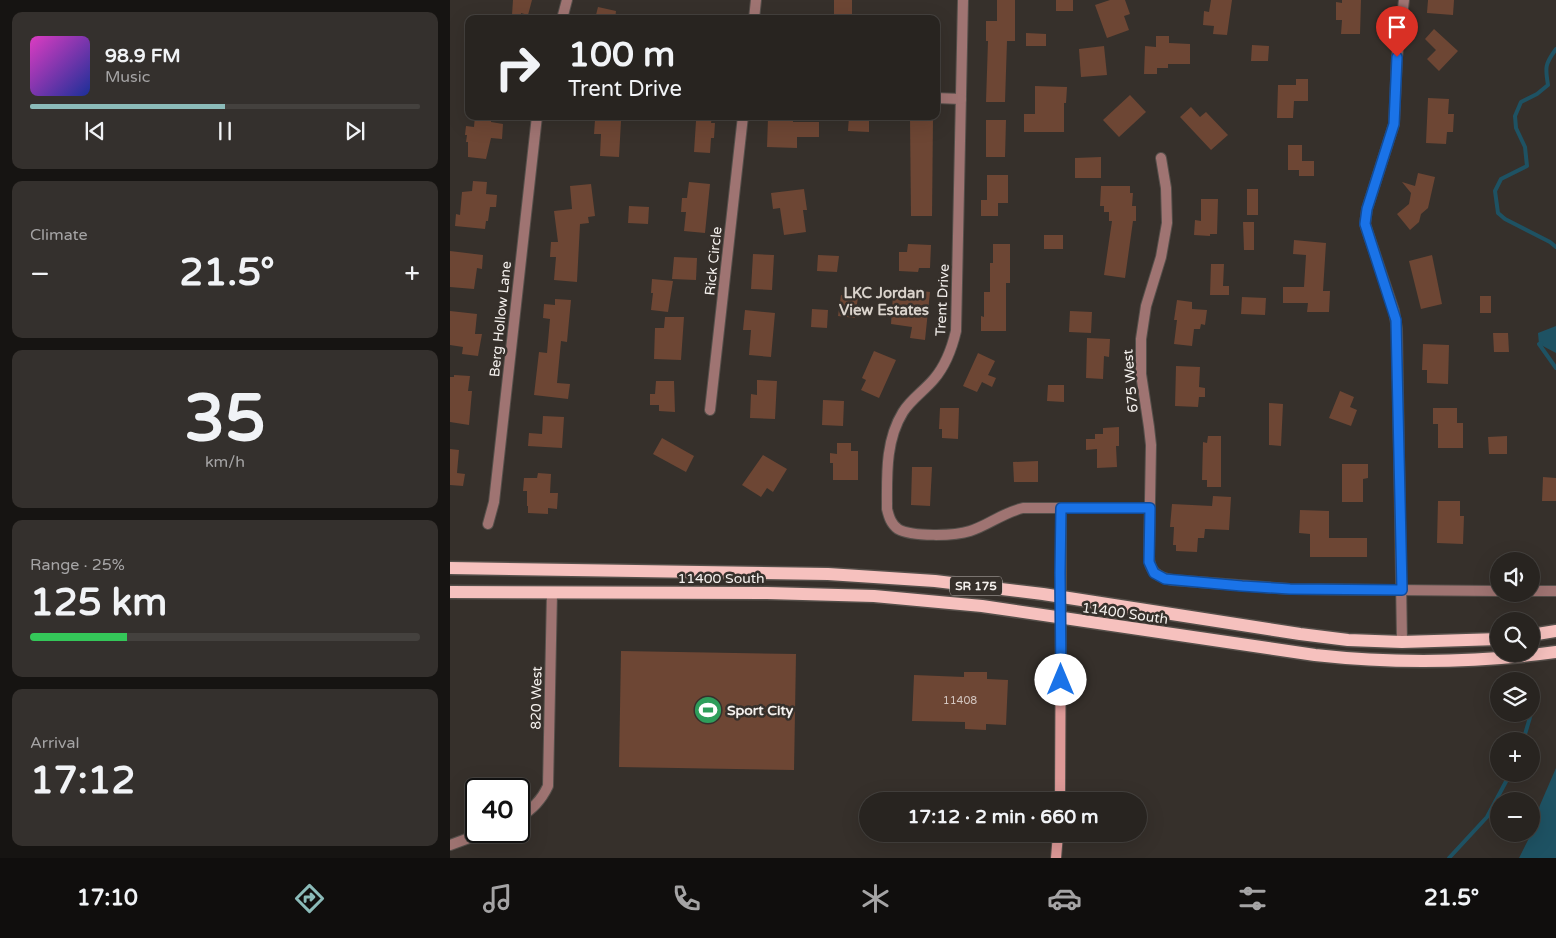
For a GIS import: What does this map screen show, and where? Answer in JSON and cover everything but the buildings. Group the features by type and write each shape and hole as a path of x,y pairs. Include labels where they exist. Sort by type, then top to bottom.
{"main road":[{"name":"11400 South","path":"450,568 828,574 935,581 1061,596 1348,640 1402,642 1490,639"},
{"name":"11400 South","path":"450,592 767,593 874,596 982,606 1315,656 1358,660 1444,662 1520,657 1556,652"},
{"path":"1540,634 1556,631"}],"street":[{"path":"563,15 567,0"},
{"path":"754,15 756,0"},
{"name":"Trent Drive","path":"963,0 956,331 948,358 942,369 910,402 896,426 888,458 888,516 897,528 905,532 913,534 956,534 969,532 1008,512 1023,508 1150,508"},
{"path":"1402,642 1396,320 1365,224 1367,209 1394,124 1397,57 1404,0"},
{"path":"940,98 961,99"},
{"name":"Berg Hollow Lane","path":"488,524 494,502 537,120"},
{"name":"Rick Circle","path":"710,410 743,120"},
{"name":"675 West","path":"1161,158 1166,188 1167,223 1161,257 1146,306 1140,339 1141,374 1150,427 1149,562 1154,573 1158,577 1172,580 1242,586 1290,589 1402,590"},
{"path":"1060,792 1061,508"},
{"path":"1402,590 1490,591"},
{"path":"1540,591 1556,591"},
{"name":"820 West","path":"530,810 543,796 548,786 552,592"},
{"path":"450,845 465,839"},
{"path":"1056,858 1057,842"}],"water":[{"path":"1556,326 1556,353 1539,344 1538,333"},
{"path":"1556,768 1556,858 1519,858 1527,842 1540,842 1540,805"}],"waterway":[{"path":"1556,49 1547,66 1548,85 1537,94 1521,102 1515,116 1516,128 1525,147 1527,166 1501,179 1495,191 1498,213 1505,219 1556,247"},
{"path":"1541,343 1539,344 1556,368"},
{"path":"1526,732 1529,722"},
{"path":"1449,858 1487,817 1506,782"}],"place":[{"name":"Sport City","path":"708,710"}],"district":[{"name":"LKC Jordan View Estates","path":"884,302"}],"route":[{"path":"1061,680 1061,508 1150,508 1150,567 1158,577 1165,579 1290,589 1402,590 1397,329 1394,311 1365,224 1367,209 1394,124 1397,57"}]}
